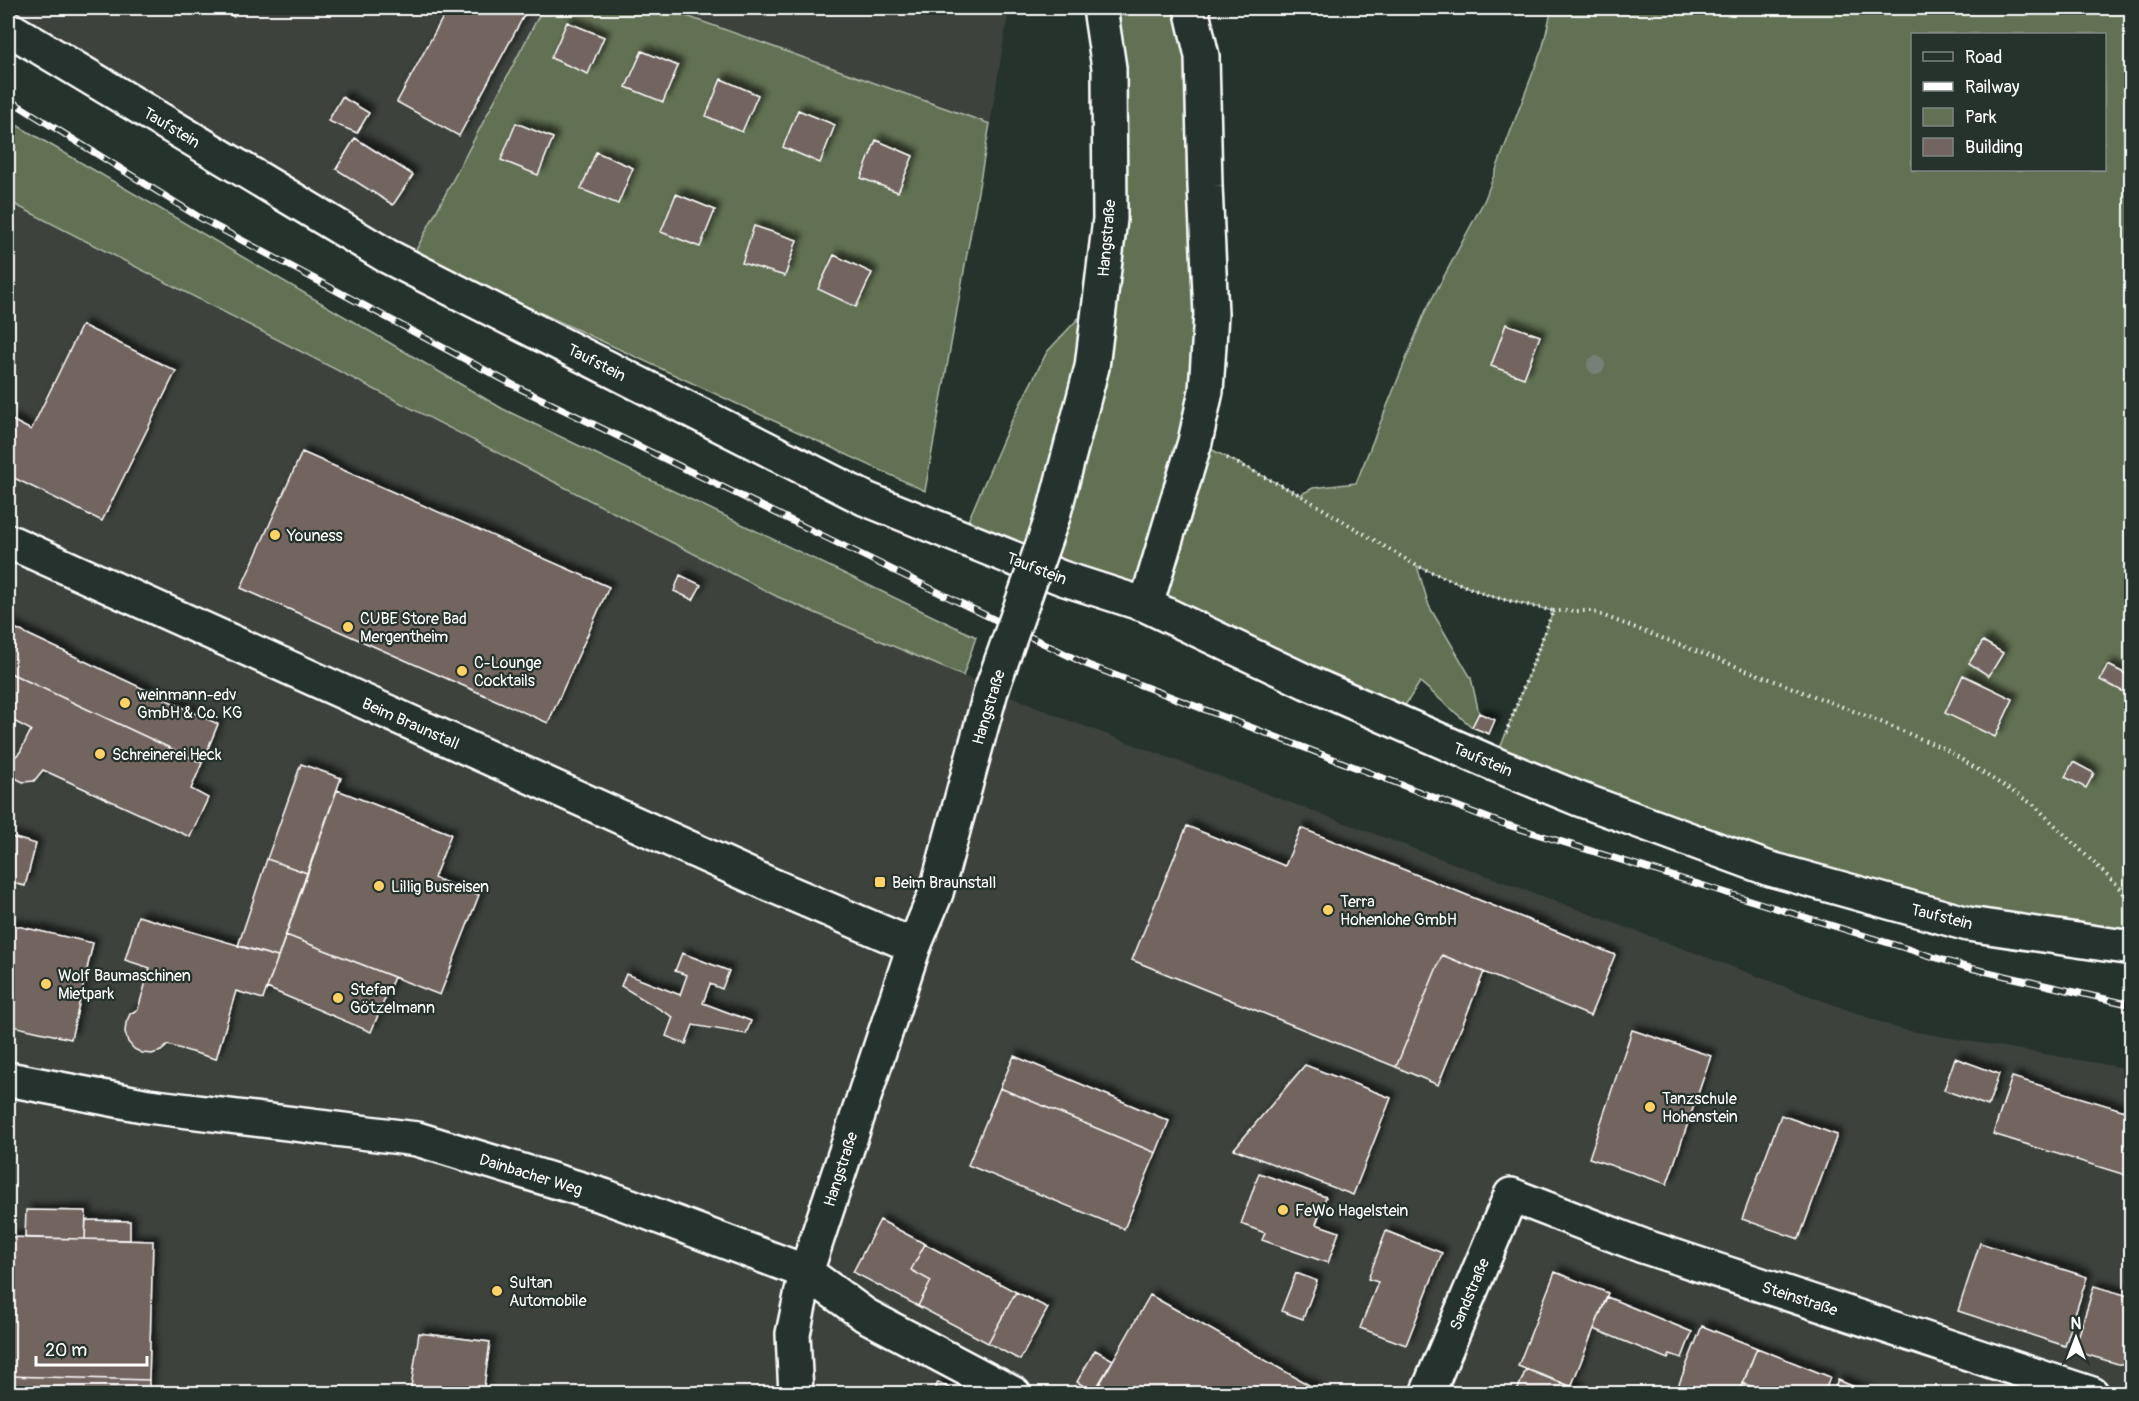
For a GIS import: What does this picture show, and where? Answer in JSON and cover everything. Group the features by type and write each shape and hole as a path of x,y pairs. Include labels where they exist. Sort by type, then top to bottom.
{"street":[{"name":"Hangstraße","path":"796,1394 793,1334 806,1272 914,946 936,893 991,691 1053,516 1092,367 1110,219 1109,68 1100,8"},
{"path":"1146,605 1195,442 1206,391 1211,314 1204,186 1202,56 1191,8"},
{"name":"Taufstein","path":"8,28 387,256 866,499 1062,578 1146,605 1307,682 1494,764 1579,799 1767,868 1968,924 2132,948"},
{"name":"Beim Braunstall","path":"8,541 769,884 914,946"},
{"name":"Dainbacher Weg","path":"8,1079 148,1106 417,1139 604,1196 806,1272 865,1315 1014,1394"},
{"name":"Sandstraße","path":"1427,1394 1511,1195"},
{"name":"Steinstraße","path":"1511,1195 1643,1246 2092,1394"}],"path":[{"path":"1195,442 1300,495 1417,566 1489,596 1553,611 1591,611 1869,717 1945,749 2034,805 2121,889 2132,908"},
{"path":"1494,764 1553,611"}],"shaded area":[{"path":"8,8 543,8 414,254 8,14"},
{"path":"664,8 1009,8 990,124"},
{"path":"8,201 778,597 1065,719 1899,1029 2131,1069 2131,1393 8,1393"}],"green space":[{"path":"543,8 664,8 990,124 925,491 414,254"},
{"path":"1100,8 1191,8 1202,56 1195,441 1300,495 1313,488 1356,483 1425,312 1485,199 1543,46 1552,8 2131,8 2131,948 1968,924 1494,764 1553,611 1489,596 1417,566 1429,606 1471,678 1479,713 1472,727 1420,682 1395,721 961,537 1009,426 1047,352 1101,294"},
{"path":"8,120 503,409 976,637 963,676 778,597 8,201"}],"building":[{"path":"217,8 240,8 234,17"},
{"path":"448,8 528,8 459,136 397,102"},
{"path":"567,22 604,37 588,74 551,58"},
{"path":"642,51 678,66 663,102 626,87"},
{"path":"721,79 758,95 742,132 706,116"},
{"path":"342,97 369,113 357,133 328,121"},
{"path":"798,110 835,125 820,163 783,147"},
{"path":"516,123 553,138 538,175 501,160"},
{"path":"355,138 413,175 393,205 336,169"},
{"path":"876,140 913,156 898,192 861,178"},
{"path":"596,152 633,168 618,204 581,189"},
{"path":"676,194 715,210 700,247 661,232"},
{"path":"754,226 797,240 785,276 742,263"},
{"path":"834,255 872,273 856,307 818,289"},
{"path":"1506,324 1540,336 1524,378 1491,366"},
{"path":"82,325 176,371 102,521 8,475 8,418 31,430"},
{"path":"302,452 609,587 548,723 241,588"},
{"path":"680,575 701,585 693,600 674,591"},
{"name":"weinmann-edv GmbH & Co. KG","path":"8,625 218,724 202,763 8,672"},
{"path":"1983,641 2003,653 1989,676 1969,663"},
{"path":"2108,665 2132,677 2132,696 2100,680"},
{"name":"Schreinerei Heck","path":"8,672 202,763 191,789 208,798 190,837 43,770 34,781 23,782 17,779 11,770 12,760 20,752 31,730 8,718"},
{"path":"1963,675 2013,699 1995,737 1945,713"},
{"path":"1479,713 1495,720 1489,734 1472,727"},
{"path":"2073,762 2094,773 2086,788 2065,777"},
{"path":"301,764 341,778 307,873 267,859"},
{"name":"Lillig Busreisen","path":"337,790 451,834 434,878 479,895 440,995 286,935"},
{"name":"Terra Hohenlohe GmbH","path":"1187,826 1285,866 1301,828 1615,955 1590,1016 1442,955 1396,1067 1132,960"},
{"path":"8,836 36,844 25,886 8,882"},
{"path":"267,859 307,873 278,957 238,946"},
{"path":"138,916 278,957 263,999 236,991 216,1059 168,1045 152,1054 142,1053 128,1042 125,1032 126,1023 130,1014 138,1009 150,968 125,960"},
{"name":"Wolf Baumaschinen Mietpark","path":"8,924 93,943 71,1039 8,1025"},
{"path":"286,935 394,977 371,1032 267,988"},
{"path":"682,953 729,971 722,989 710,984 703,1003 751,1021 746,1034 693,1025 686,1044 666,1036 673,1017 621,986 626,974 680,995 687,975 675,971"},
{"path":"1442,955 1484,972 1438,1085 1396,1067"},
{"name":"Tanzschule Hohenstein","path":"1632,1030 1711,1056 1667,1184 1589,1158"},
{"path":"1014,1056 1169,1121 1156,1153 1000,1088"},
{"path":"1955,1058 1999,1074 1988,1106 1944,1090"},
{"path":"1305,1065 1391,1098 1353,1195 1234,1149"},
{"path":"2012,1077 2132,1113 2132,1177 1993,1134"},
{"path":"1000,1088 1156,1153 1124,1229 968,1165"},
{"path":"1781,1115 1837,1135 1799,1239 1742,1219"},
{"name":"FeWo Hagelstein","path":"1259,1173 1326,1197 1316,1224 1339,1232 1328,1263 1262,1240 1265,1233 1241,1224"},
{"path":"26,1210 86,1211 85,1239 25,1238"},
{"path":"86,1220 130,1221 130,1240 85,1239"},
{"path":"880,1220 925,1244 911,1270 931,1281 918,1306 853,1272"},
{"path":"1386,1231 1442,1253 1406,1345 1360,1328 1378,1282 1368,1279"},
{"path":"8,1237 153,1241 149,1380 8,1376"},
{"path":"1980,1243 2087,1277 2065,1346 1958,1311"},
{"path":"925,1244 1016,1292 988,1343 918,1306 931,1281 911,1270"},
{"path":"1555,1272 1608,1293 1571,1387 1518,1366"},
{"path":"1296,1273 1317,1281 1303,1319 1281,1311"},
{"path":"2094,1286 2132,1297 2132,1368 2074,1351"},
{"path":"1016,1292 1048,1308 1020,1360 988,1343"},
{"path":"1150,1295 1316,1389 1313,1394 1094,1394"},
{"path":"1607,1297 1692,1332 1682,1358 1670,1354 1668,1359 1594,1329"},
{"path":"1702,1326 1757,1348 1739,1394 1675,1394"},
{"path":"419,1333 490,1342 483,1394 410,1394"},
{"path":"1757,1348 1830,1377 1824,1394 1769,1394 1743,1383"},
{"path":"1095,1350 1113,1360 1094,1392 1077,1382"},
{"path":"1526,1369 1581,1390 1579,1394 1516,1394"},
{"path":"8,1376 149,1380 149,1394 8,1394"},
{"path":"1838,1380 1871,1394 1833,1394"},
{"path":"938,1382 960,1394 932,1394"}],"railway":[{"path":"8,99 202,219 519,388 1088,665 1501,823 1966,967 2132,1005"}],"place":[{"name":"Youness","path":"275,535"},
{"name":"CUBE Store Bad Mergentheim","path":"348,627"},
{"name":"C-Lounge Cocktails","path":"462,671"},
{"name":"weinmann-edv GmbH & Co. KG","path":"125,703"},
{"name":"Schreinerei Heck","path":"100,754"},
{"name":"Beim Braunstall","path":"880,882"},
{"name":"Lillig Busreisen","path":"379,886"},
{"name":"Terra Hohenlohe GmbH","path":"1328,910"},
{"name":"Wolf Baumaschinen Mietpark","path":"46,984"},
{"name":"Stefan Götzelmann","path":"338,998"},
{"name":"Tanzschule Hohenstein","path":"1650,1107"},
{"name":"FeWo Hagelstein","path":"1283,1210"},
{"name":"Sultan Automobile","path":"497,1291"}]}
